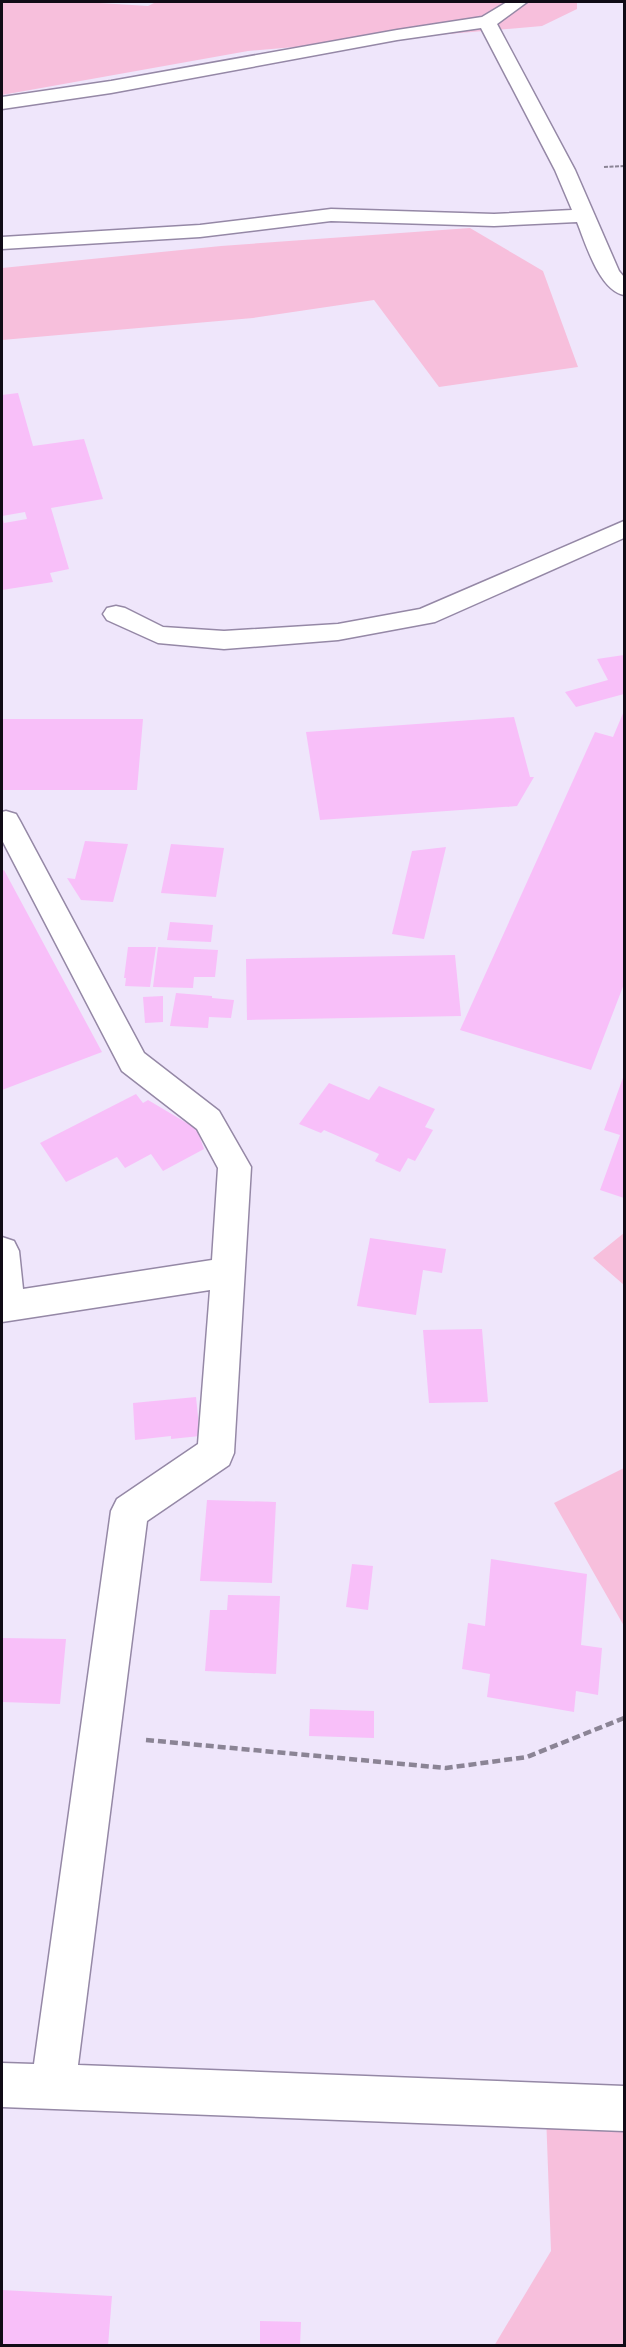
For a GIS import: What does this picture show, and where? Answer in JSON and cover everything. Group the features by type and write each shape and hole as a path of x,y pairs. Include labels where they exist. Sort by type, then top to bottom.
{"street":[{"path":"2,102 111,87 397,35 488,22 518,2"},
{"path":"488,22 565,170 609,273 624,290"},
{"path":"2,243 200,231 331,215 494,220 586,215"},
{"path":"116,615 158,634 224,640 338,632 426,616 624,529"},
{"path":"6,821 133,1062 208,1120 235,1167 216,1453 130,1511 53,2086"},
{"path":"2,1251 4,1306 228,1272"},
{"path":"2,2085 624,2109"}],"path":[{"path":"100,1736 446,1768 527,1757 624,1718"}],"shaded area":[{"path":"2,2 83,2 148,6 156,2 577,2 577,9 542,26 248,51 2,95"},
{"path":"470,228 543,271 578,367 439,387 374,300 253,318 2,340 2,268 221,246"},
{"path":"624,1233 624,1285 593,1258"},
{"path":"624,1468 624,1626 554,1503"},
{"path":"546,2114 624,2119 624,2345 494,2346 551,2251"}],"building":[{"path":"18,393 33,446 84,439 103,499 51,508 69,569 50,573 53,582 2,590 2,516 2,395","holes":["25,512 27,519 4,523 2,516"]},
{"path":"624,655 624,694 576,707 565,692 608,680 597,659"},
{"path":"624,711 624,984 591,1070 460,1030 595,732 613,737"},
{"path":"514,717 530,777 534,777 517,806 320,820 306,732"},
{"path":"2,719 143,719 137,790 2,790"},
{"path":"85,841 128,844 113,902 81,900 67,878 75,879"},
{"path":"171,844 224,848 216,897 161,893"},
{"path":"446,847 424,939 392,934 412,851"},
{"path":"4,870 102,1052 2,1090 2,871"},
{"path":"170,922 213,925 211,942 167,940"},
{"path":"128,947 156,947 150,987 125,986"},
{"path":"158,947 218,950 215,977 194,977 193,988 153,987"},
{"path":"455,955 461,1016 247,1020 246,959"},
{"path":"176,993 234,1000 231,1018 209,1017 208,1028 170,1026"},
{"path":"163,996 163,1022 145,1023 143,997"},
{"path":"624,1075 624,1198 600,1190 620,1135 604,1130"},
{"path":"329,1083 369,1100 379,1086 435,1109 425,1127 433,1130 415,1161 408,1158 400,1172 375,1161 379,1154 324,1130 321,1133 299,1124"},
{"path":"136,1094 143,1103 148,1100 197,1129 204,1149 163,1171 151,1154 125,1168 117,1157 66,1182 40,1143"},
{"path":"370,1238 446,1249 442,1273 423,1270 416,1315 357,1306"},
{"path":"482,1329 488,1402 429,1403 423,1330"},
{"path":"196,1397 200,1436 135,1440 133,1403"},
{"path":"207,1500 276,1502 272,1583 200,1581"},
{"path":"491,1559 587,1574 581,1645 602,1648 598,1695 576,1691 574,1712 487,1697 490,1674 462,1669 468,1623 485,1626"},
{"path":"352,1564 373,1566 368,1610 346,1607"},
{"path":"228,1595 280,1596 276,1674 205,1671 210,1610 227,1610"},
{"path":"2,1638 66,1639 60,1704 2,1702"},
{"path":"310,1709 374,1711 374,1738 309,1736"},
{"path":"2,2290 112,2296 108,2346 2,2346"},
{"path":"260,2321 301,2322 300,2346 260,2346"}]}
